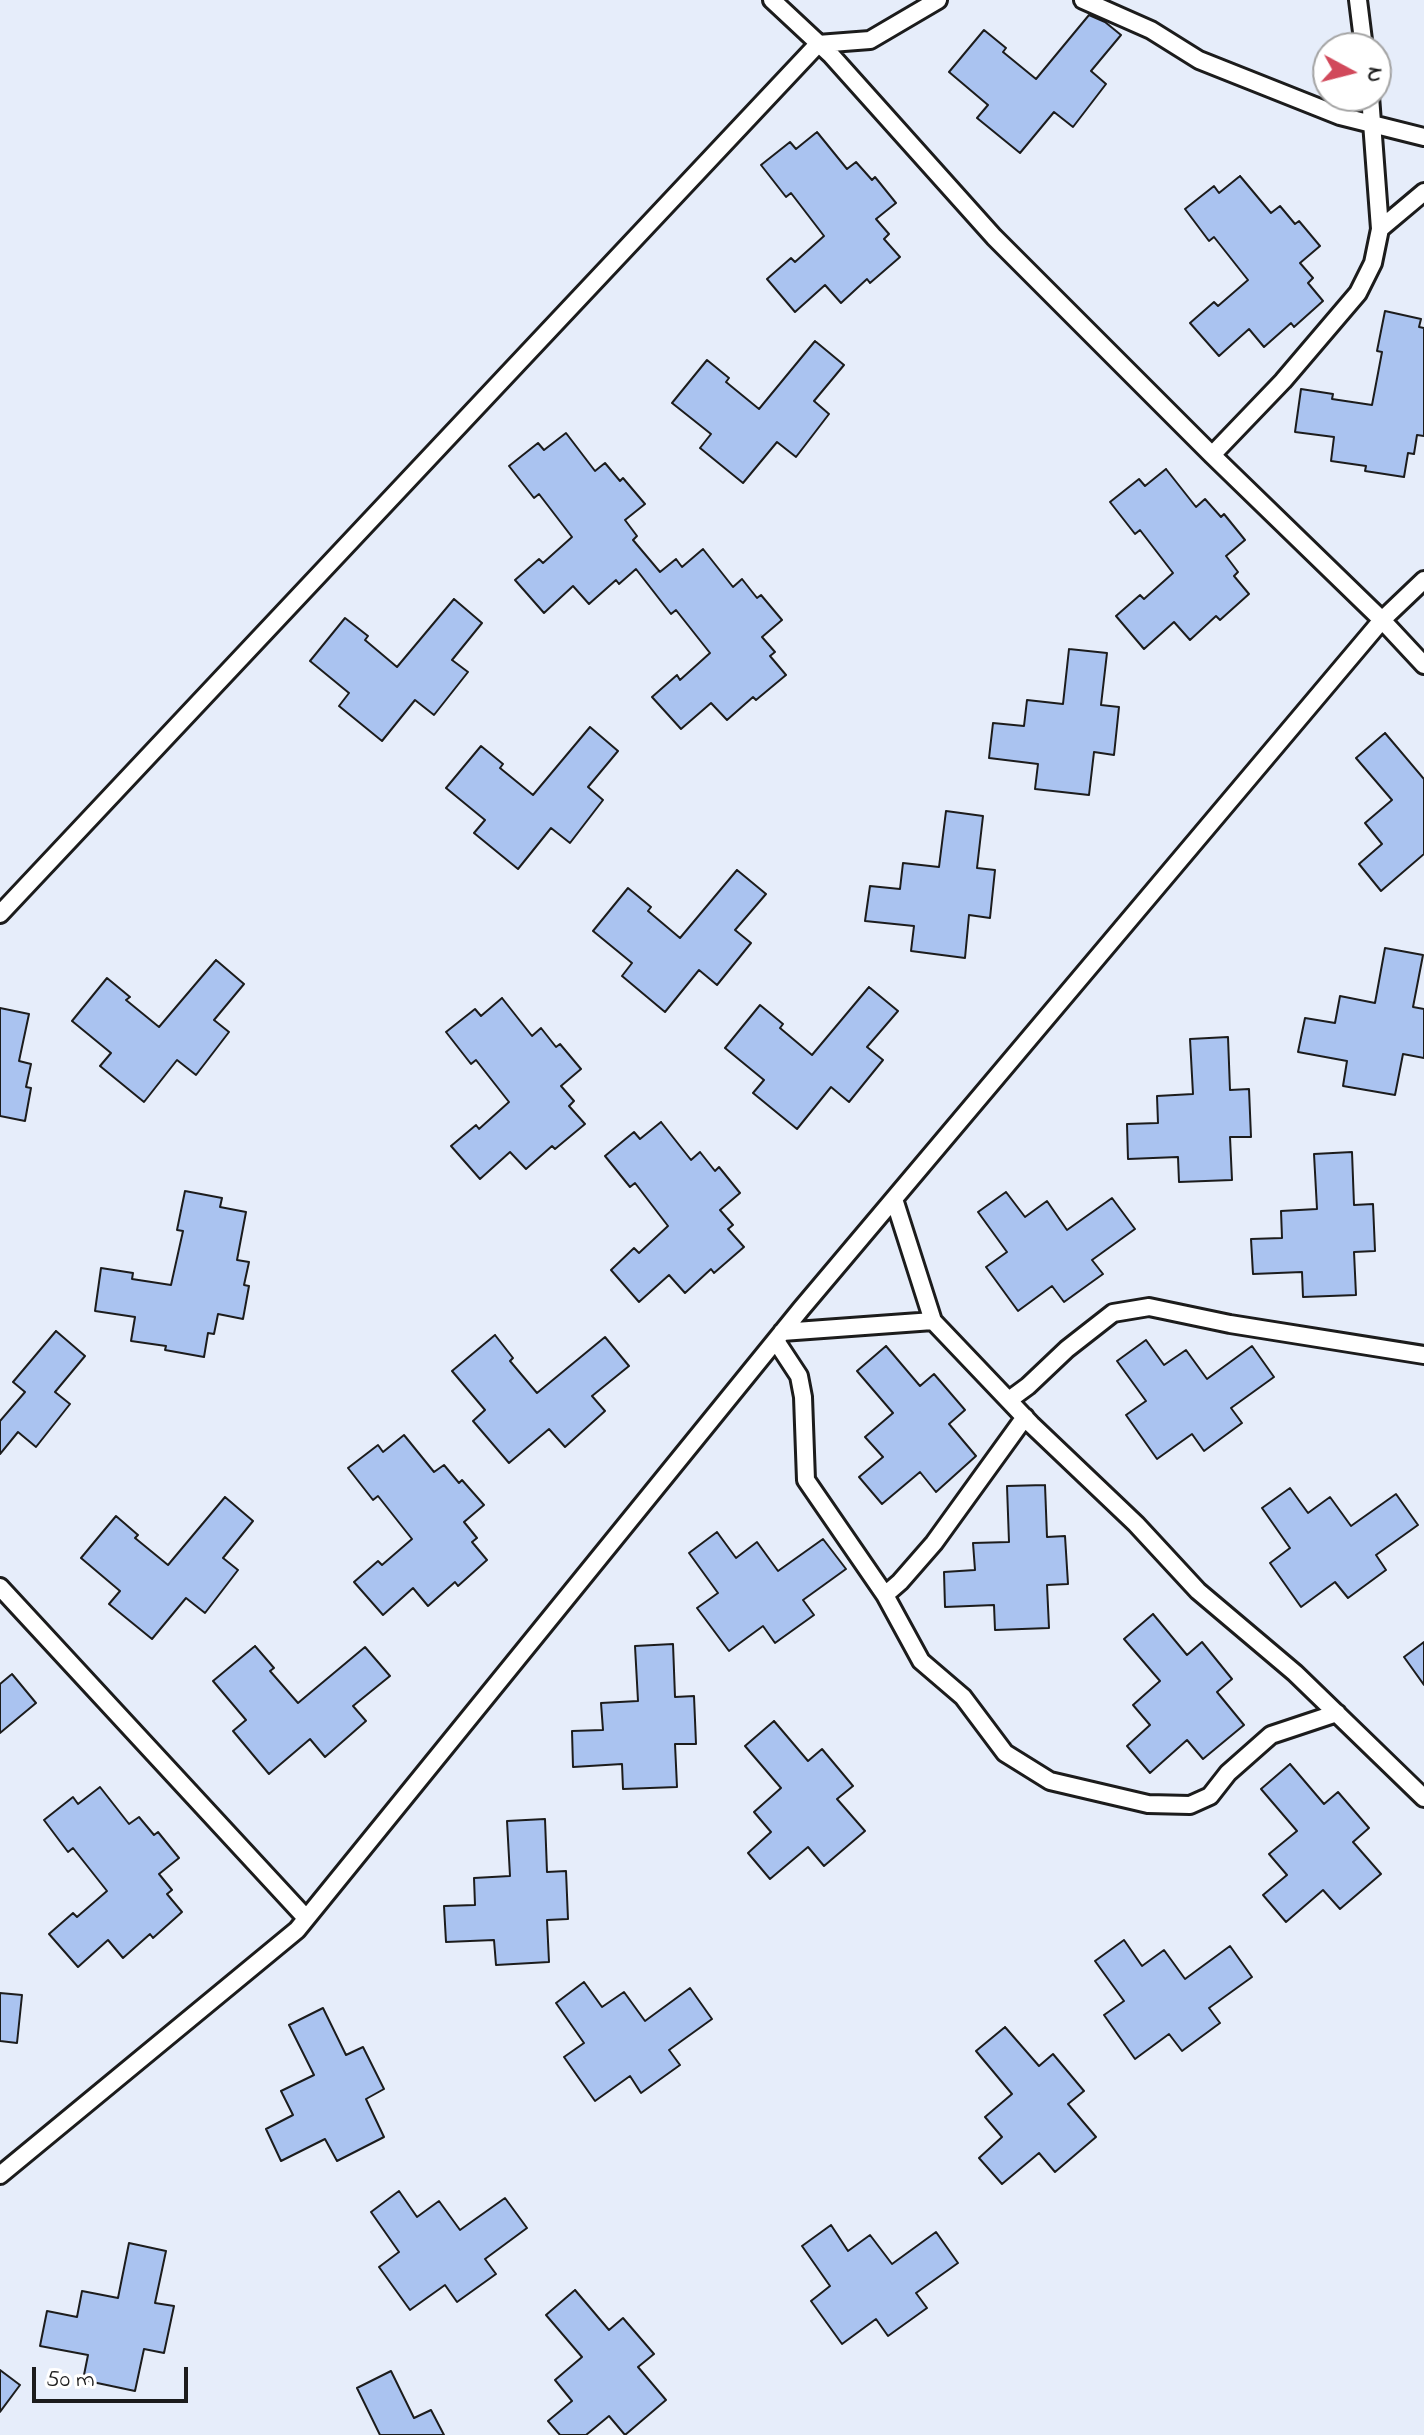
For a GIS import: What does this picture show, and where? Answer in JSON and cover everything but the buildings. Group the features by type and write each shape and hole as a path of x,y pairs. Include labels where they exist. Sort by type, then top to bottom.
{"street":[{"path":"772,0 818,44 994,237 1424,665"},
{"path":"0,914 818,44 870,40 938,0"},
{"path":"1083,0 1151,30 1199,60 1340,116 1424,137"},
{"path":"1358,0 1362,32"},
{"path":"1212,455 1283,381 1358,293 1373,263 1380,229 1372,112"},
{"path":"1380,229 1424,192"},
{"path":"0,2175 297,1930 779,1336 1382,620 1424,580"},
{"path":"894,1199 933,1321 1025,1417 1136,1524 1198,1591 1295,1673 1424,1798"},
{"path":"1009,1400 1113,1313 1149,1307 1230,1324 1424,1355"},
{"path":"779,1336 933,1321"},
{"path":"779,1336 799,1376 803,1397 806,1480 885,1595 921,1661 963,1697 1005,1753 1050,1781 1148,1804 1190,1805 1210,1796 1228,1773 1271,1735 1337,1713"},
{"path":"885,1595 934,1543 1025,1417"},
{"path":"0,1587 306,1918"}]}
